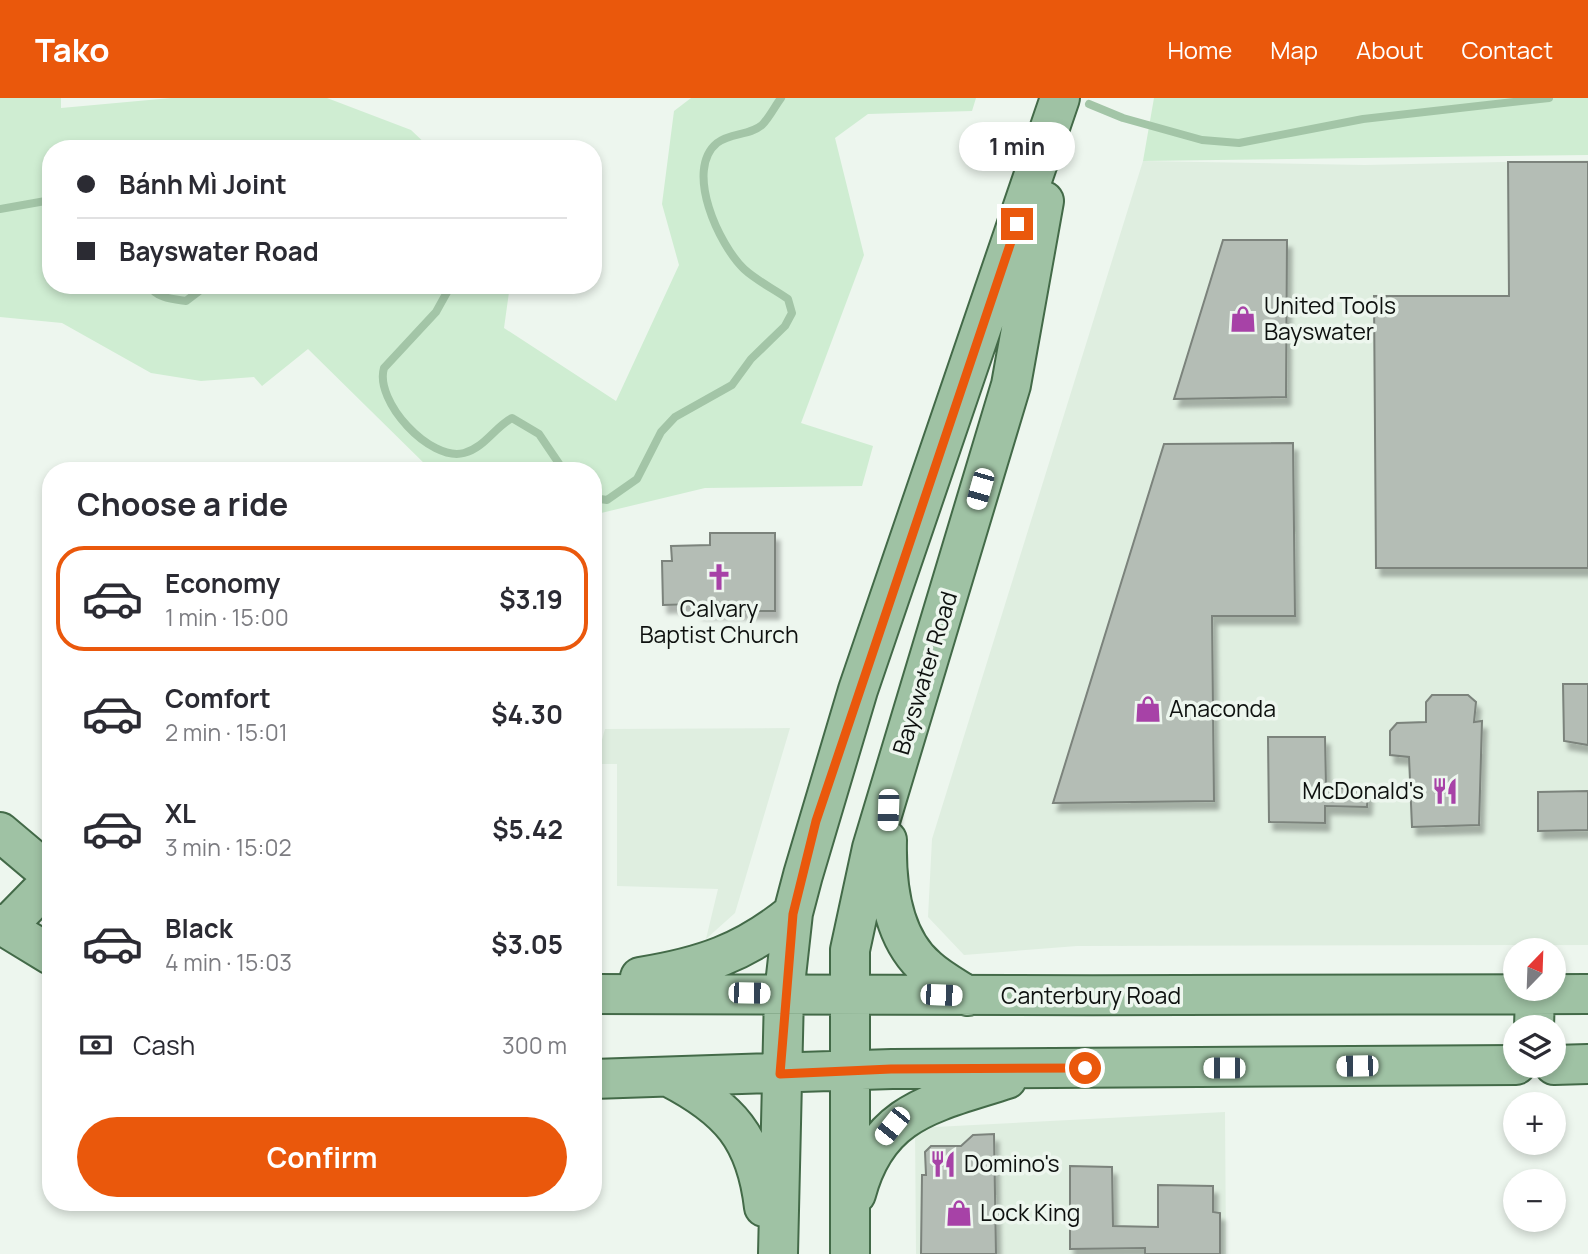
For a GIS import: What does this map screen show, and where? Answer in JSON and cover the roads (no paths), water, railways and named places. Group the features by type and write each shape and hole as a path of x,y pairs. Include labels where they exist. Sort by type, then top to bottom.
{"main road":[{"name":"Bayswater Road","path":"778,1254 780,1074 784,994 793,914 832,769 915,532 973,349 1060,98"},
{"name":"Bayswater Road","path":"850,1236 850,950 889,789 1015,370 1060,98"},
{"path":"973,349 1015,370"},
{"path":"889,789 887,852 891,900 899,925 915,956 927,968 968,996"},
{"path":"0,832 42,867"},
{"path":"42,889 3,926 42,950"},
{"path":"602,982 712,962 749,946 793,914"},
{"name":"Canterbury Road","path":"602,994 849,993 1521,1011 1588,994"},
{"path":"602,1079 848,1070 1503,1065"},
{"path":"1566,1065 1588,1065"},
{"path":"850,1236 860,1180 874,1149 892,1126 913,1112 948,1098 1039,1069"},
{"path":"668,1077 697,1091 720,1109 747,1143 761,1180 769,1254"}],"waterway":[{"path":"602,499 607,500 637,479 661,432 675,417 732,385 751,359 785,326 792,313 788,299 749,273 734,258 716,226 704,188 708,155 717,143 762,125 781,98"},
{"path":"1089,104 1123,118 1202,140 1239,143 1363,119 1549,98"},
{"path":"0,209 42,202"},
{"path":"159,294 186,301 195,294"},
{"path":"446,294 436,312 384,368 383,381 396,412 421,439 450,453 471,450 512,418 539,434 558,462"}],"place":[{"name":"United Tools Bayswater","path":"1243,319"},
{"name":"Calvary Baptist Church","path":"719,577"},
{"name":"Anaconda","path":"1148,709"},
{"name":"McDonald's","path":"1445,791"},
{"name":"Domino's","path":"943,1164"},
{"name":"Lock King","path":"959,1213"}]}
